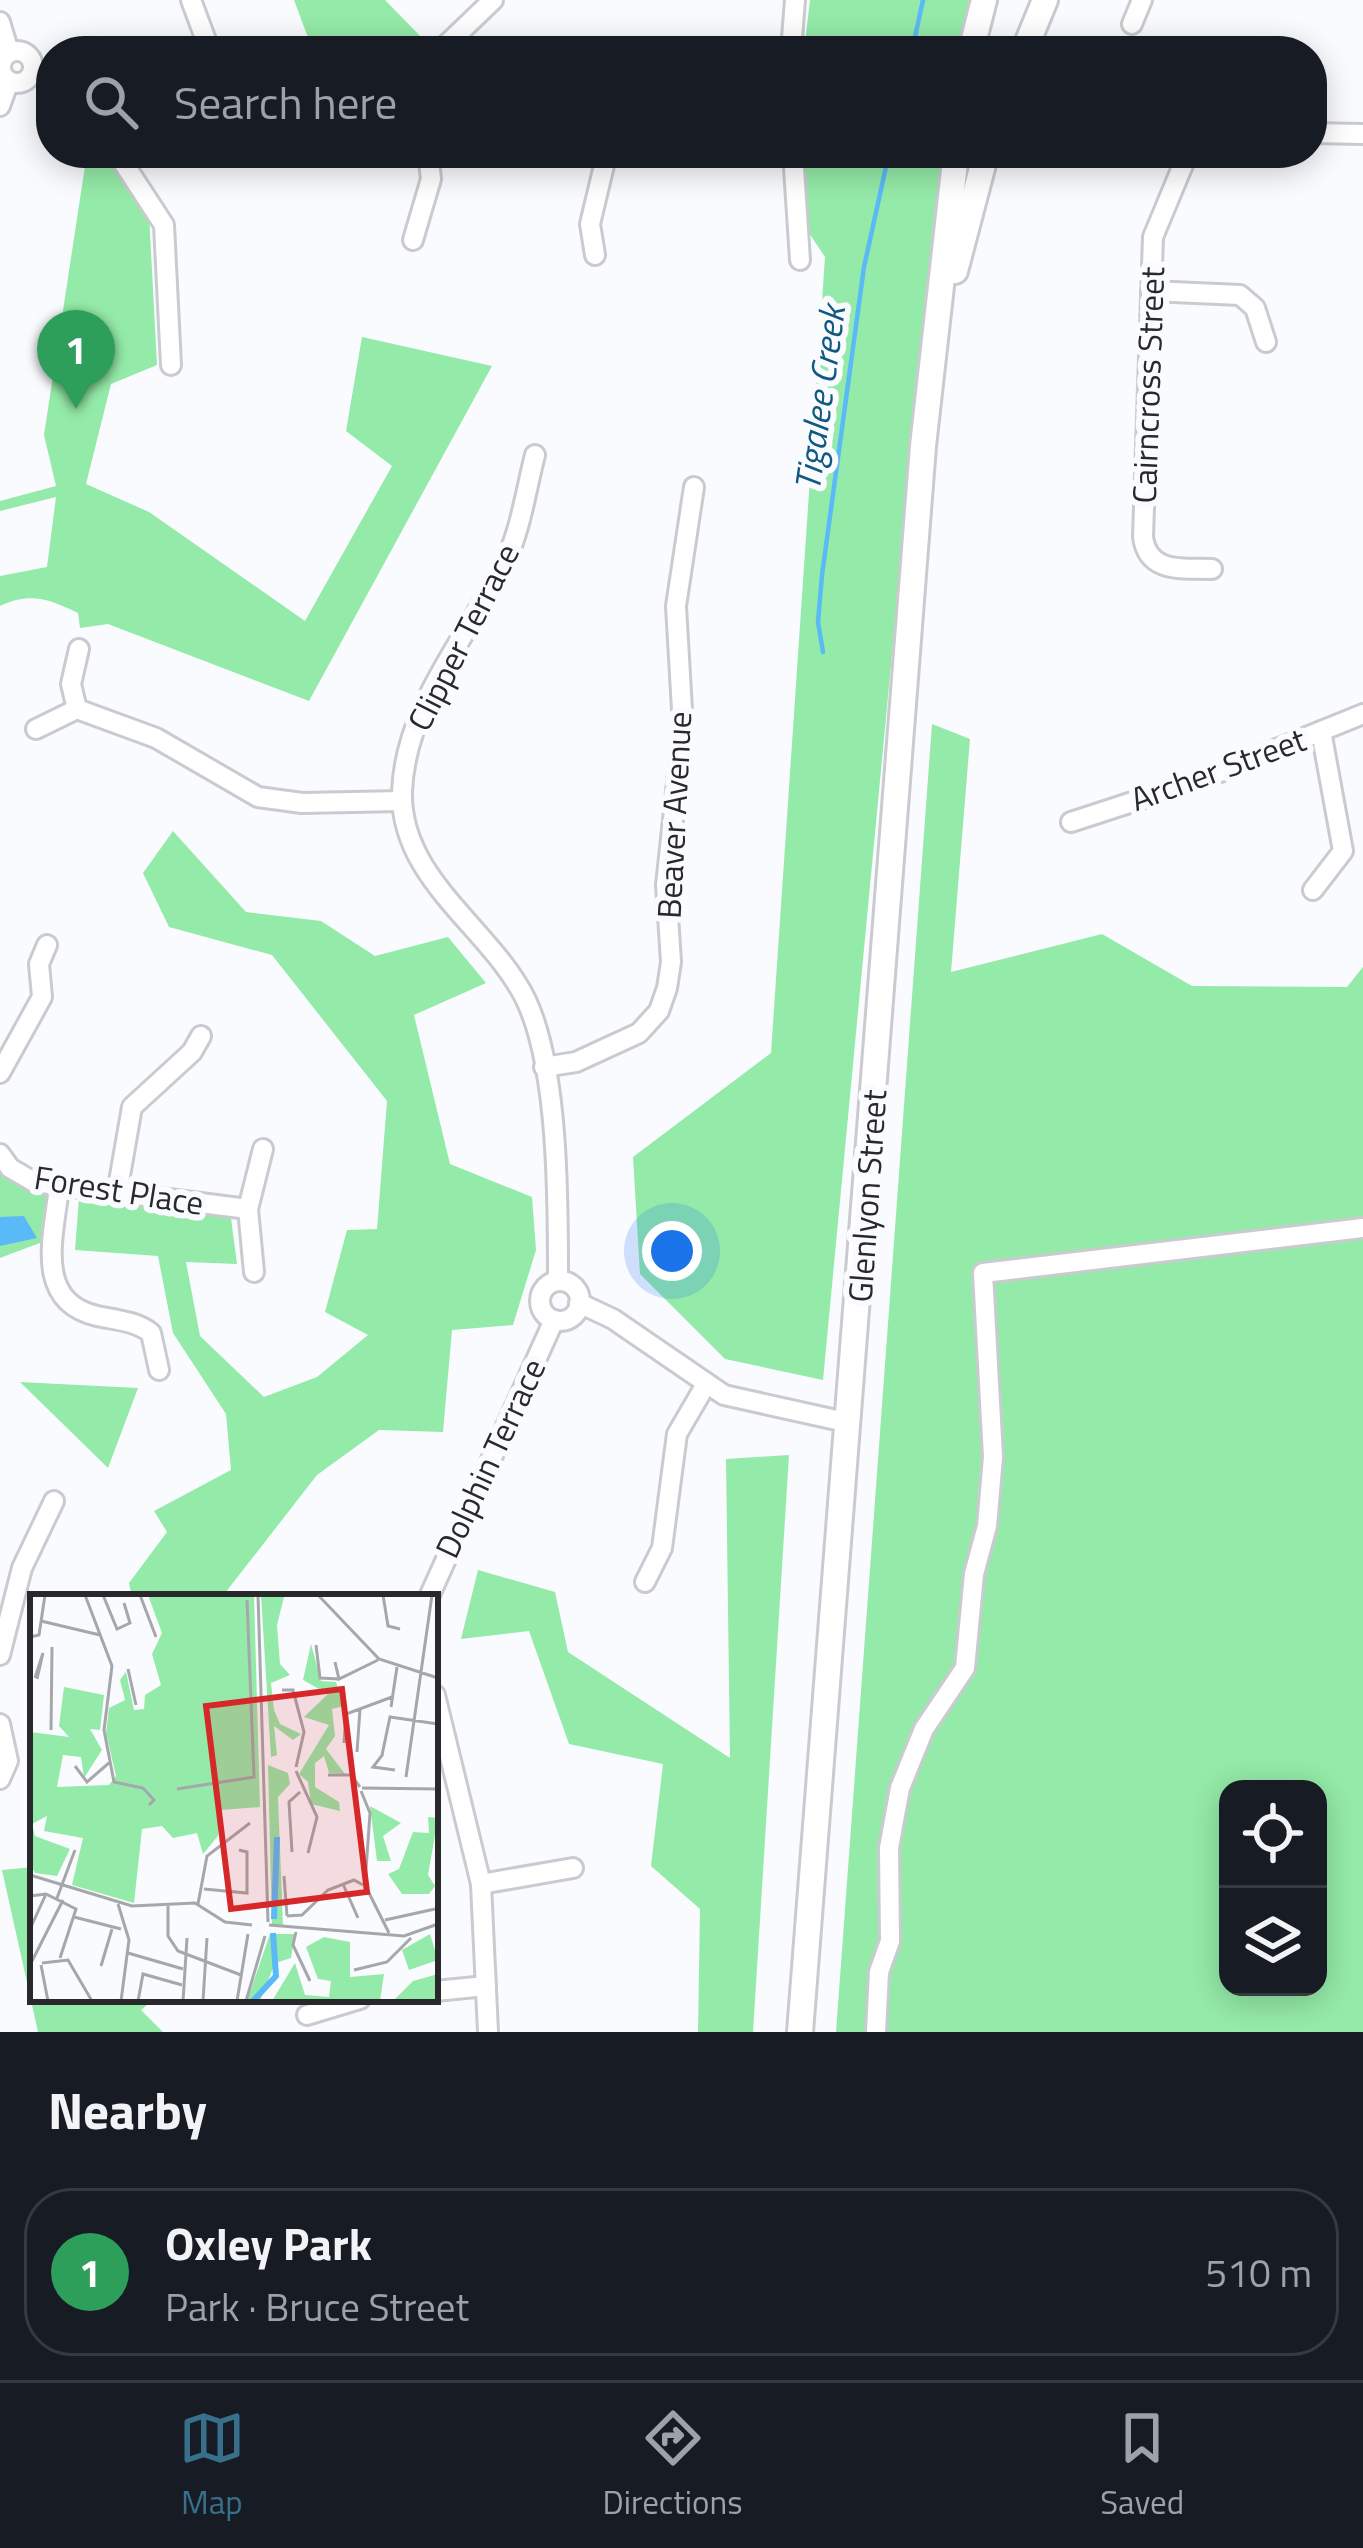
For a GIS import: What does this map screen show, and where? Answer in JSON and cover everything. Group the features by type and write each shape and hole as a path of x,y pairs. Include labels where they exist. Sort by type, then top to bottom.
{"main road":[{"path":"975,36 984,0"},
{"path":"1030,36 1045,0"},
{"name":"Glenlyon Street","path":"800,2032 931,360 954,168"},
{"name":"Glenlyon Street","path":"931,360 982,168"}],"street":[{"path":"191,0 204,36"},
{"path":"456,36 493,0"},
{"path":"792,36 795,0"},
{"path":"1132,24 1142,0"},
{"path":"0,22 9,52 0,67 9,81"},
{"path":"9,52 25,53 36,76"},
{"path":"9,81 22,82 32,73"},
{"path":"0,106 9,81"},
{"path":"1327,133 1363,134"},
{"path":"127,168 164,225 171,365"},
{"path":"413,240 429,168"},
{"path":"595,255 590,224 604,168"},
{"path":"794,168 800,260"},
{"name":"Cairncross Street","path":"1182,168 1158,219 1151,291 1144,548 1160,566 1212,569"},
{"path":"1151,291 1240,295 1255,308 1266,342"},
{"name":"Clipper Terrace","path":"535,454 511,550 418,717 406,755 402,801 420,860 516,981 535,1022 558,1204 558,1281"},
{"name":"Beaver Avenue","path":"544,1067 576,1062 639,1033 659,1011 667,988 671,962 666,884 683,727 676,606 694,487"},
{"path":"77,709 71,684 79,649"},
{"path":"77,709 156,738 258,796 302,803 402,801"},
{"path":"36,729 59,722 77,709"},
{"name":"Archer Street","path":"1071,822 1203,779 1363,714"},
{"path":"1313,890 1343,851 1321,731"},
{"path":"0,1073 42,997 39,964 47,945"},
{"path":"117,1192 133,1107 192,1052 201,1036"},
{"name":"Forest Place","path":"254,1272 248,1209 262,1149"},
{"name":"Forest Place","path":"0,1154 22,1177 59,1187 248,1209"},
{"path":"59,1187 50,1260 54,1283 82,1312 152,1333 159,1370"},
{"path":"876,2032 879,1972 890,1941 890,1848 900,1788 924,1729 965,1668 974,1574 987,1526 993,1457 983,1273 1363,1228"},
{"path":"579,1303 568,1319 554,1320 543,1312 540,1299 546,1287 558,1281 572,1285 579,1303 613,1319 705,1386 850,1423"},
{"name":"Dolphin Terrace","path":"430,1594 554,1320"},
{"path":"645,1582 662,1548 677,1434 705,1386"},
{"path":"0,1655 22,1568 54,1501"},
{"path":"438,1707 482,1884 488,2032"},
{"path":"0,1724 8,1761 0,1779"},
{"path":"482,1884 573,1868"},
{"path":"438,1991 486,1986"},
{"path":"307,2015 350,2002"}],"green space":[{"path":"294,0 385,0 420,36 307,36"},
{"path":"810,0 973,0 963,36 806,36"},
{"path":"85,168 132,168 148,195 157,365 111,384 86,484 149,512 305,621 392,466 346,431 362,337 492,366 309,701 108,624 80,628 78,613 48,601 30,598 0,606 0,576 47,567 56,497 0,511 0,501 56,486 44,435"},
{"path":"803,168 943,168 928,276 823,1380 725,1359 640,1274 633,1157 771,1053 825,257 803,224"},
{"path":"932,724 970,739 951,972 1102,934 1192,986 1347,987 1363,967 1363,2032 836,2032"},
{"path":"173,831 246,912 321,921 375,956 448,937 486,983 414,1015 450,1164 532,1197 536,1250 513,1325 452,1330 443,1432 379,1430 317,1475 224,1594 131,1594 129,1583 167,1532 154,1511 231,1470 226,1414 173,1333 158,1256 75,1250 79,1198 231,1218 237,1264 186,1262 200,1336 264,1397 317,1377 368,1335 325,1312 347,1230 377,1229 387,1101 272,955 169,927 143,873"},
{"path":"0,1165 51,1199 45,1241 0,1258"},
{"path":"20,1382 138,1388 108,1468"},
{"path":"789,1455 753,2032 698,2032 700,1909 651,1866 663,1764 569,1744 529,1631 461,1639 478,1570 555,1592 568,1652 730,1758 726,1459"},
{"path":"30,1867 30,1996 2,1870"},
{"path":"31,2002 150,2002 141,2010 163,2032 38,2032"}],"water":[{"path":"24,1216 37,1238 0,1246 0,1217"}],"waterway":[{"name":"Tigalee Creek","path":"915,36 923,0"},
{"name":"Tigalee Creek","path":"823,652 818,622 822,575 864,267 886,168"}],"place":[{"name":"Oxley Park","path":"76,409"}]}
